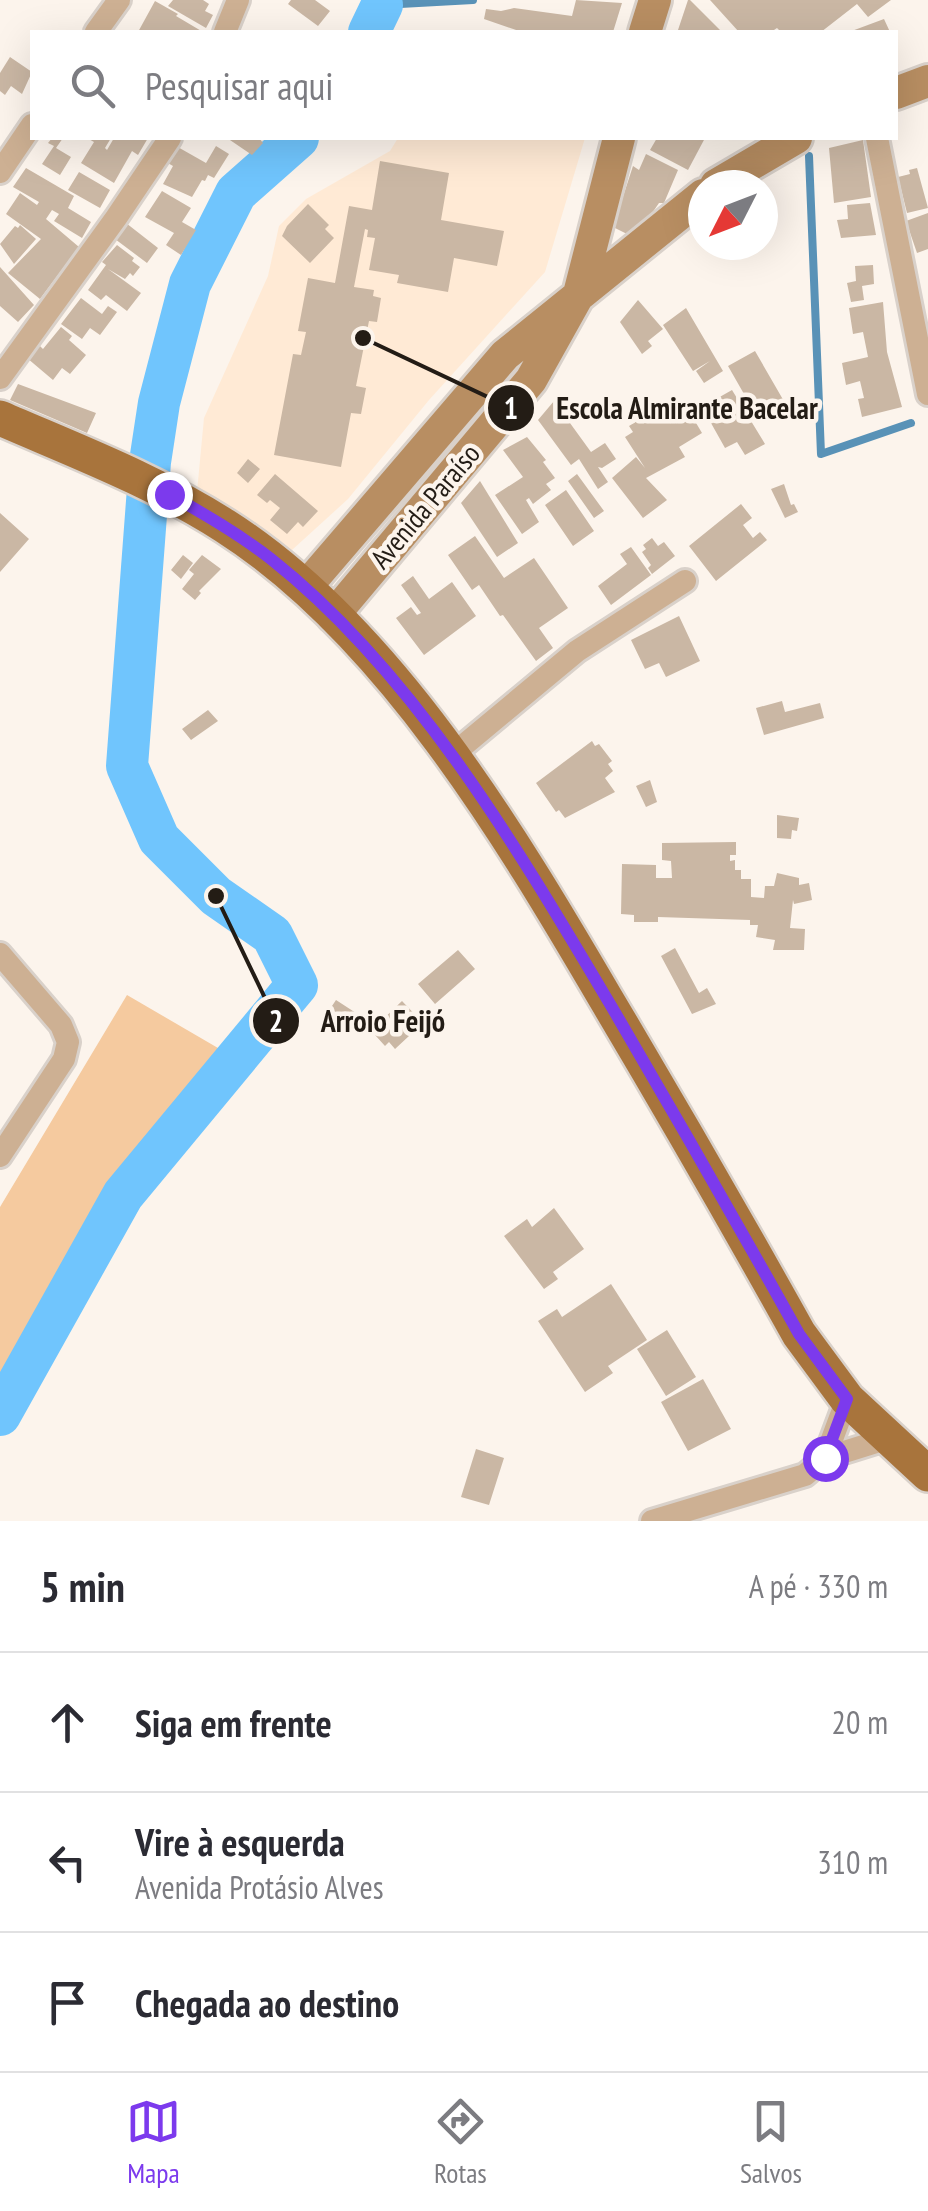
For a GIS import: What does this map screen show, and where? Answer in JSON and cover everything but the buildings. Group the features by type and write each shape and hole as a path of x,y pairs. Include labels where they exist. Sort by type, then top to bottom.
{"main road":[{"path":"898,92 928,81"},
{"path":"580,294 618,140"},
{"path":"741,170 787,142"},
{"name":"Avenida Paraíso","path":"305,588 505,355 688,206"},
{"name":"Avenida Paraíso","path":"333,616 530,380 580,294"},
{"path":"0,418 132,476 226,526 305,588 367,651 452,755 540,885 799,1334 847,1399 928,1474"}],"street":[{"path":"97,30 119,0"},
{"path":"226,30 238,0"},
{"path":"0,172 30,128"},
{"path":"0,378 169,140"},
{"path":"877,140 928,394"},
{"path":"452,755 577,651 685,581"},
{"path":"0,954 61,1024 68,1042 64,1059 0,1156"},
{"path":"825,1458 847,1399"},
{"path":"652,1521 805,1476 825,1458 889,1438"}],"shaded area":[{"path":"397,140 584,140 545,272 429,400 348,499 292,550 197,492 204,418 268,276 279,226 306,199 390,151"},
{"path":"127,995 230,1055 117,1189 0,1387 0,1207"}],"waterway":[{"path":"384,0 382,5 473,0"},
{"path":"370,30 382,5"},
{"path":"0,1415 123,1195 297,985 272,935 216,896 159,839 127,766 150,462 159,403 190,284 236,193 296,140"},
{"path":"809,156 821,454 911,423"}],"place":[{"name":"Escola Almirante Bacelar","path":"363,338"},
{"name":"Arroio Feijó","path":"216,896"}],"route":[{"path":"169,494 226,526 305,588 367,651 452,755 540,885 799,1334 847,1399 825,1458"}]}
